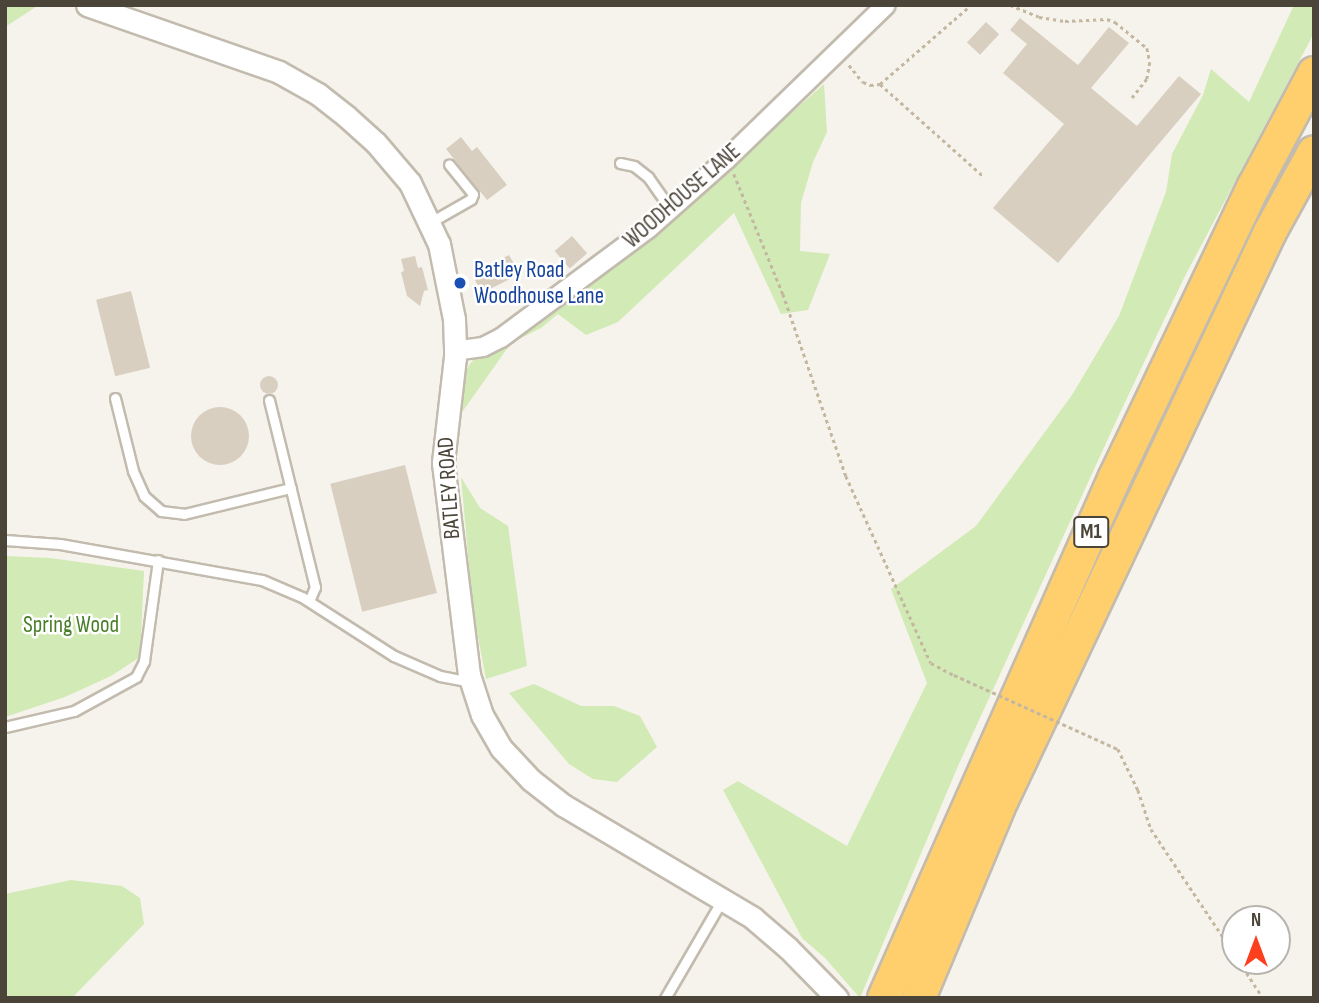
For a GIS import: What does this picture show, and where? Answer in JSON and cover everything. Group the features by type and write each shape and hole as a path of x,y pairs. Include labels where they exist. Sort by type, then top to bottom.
{"highway":[{"name":"M1","path":"884,998 1114,479 1248,199 1314,73"},
{"name":"M1","path":"919,998 1002,800 1270,232 1314,152"}],"street":[{"name":"BATLEY ROAD","path":"87,5 279,72 318,94 376,143 410,183 439,244 448,283 454,351 443,463 472,682 482,715 501,748 531,780 563,805 723,898 788,948 837,998"},
{"name":"WOODHOUSE LANE","path":"454,351 482,347 501,338 670,209 727,159 886,5"}],"lane":[{"path":"620,163 634,166 648,177 670,209"},
{"path":"429,223 471,199 473,194 449,164"},
{"path":"115,398 133,471 144,496 161,511 184,514 291,488"},
{"path":"269,400 316,587 309,601"},
{"path":"5,540 60,544 262,580 309,601 394,656 440,676 472,682"},
{"path":"5,727 75,711 136,677 144,661 158,560"},
{"path":"665,998 723,898"}],"path":[{"path":"837,52 863,82 870,85 880,84 971,5"},
{"path":"1010,5 1038,18 1065,21 1094,18 1115,22 1147,48 1150,62 1147,79 1132,98"},
{"path":"880,84 982,174"},
{"path":"727,159 783,294 846,476 930,663 1118,748 1138,790 1151,829 1221,934"},
{"path":"1248,975 1263,998"}],"green space":[{"path":"5,5 39,5 5,27"},
{"path":"1294,5 1314,5 1314,33 1185,276 1118,417 958,766 860,998 825,958 802,938 723,790 738,781 847,846 927,683 891,589 976,526 1072,395 1119,316 1166,192 1172,154 1203,95 1211,69 1249,102"},
{"path":"824,84 827,132 813,162 801,203 800,251 830,254 808,310 781,314 734,213 618,322 586,335 558,314 541,328 511,343 536,321 655,234"},
{"path":"511,343 460,415 466,370 473,360"},
{"path":"461,477 480,508 508,526 527,666 486,679 473,610"},
{"name":"Spring Wood","path":"5,556 50,558 144,571 140,657 111,676 65,697 5,717"},
{"path":"534,684 581,706 614,706 640,716 657,747 617,782 593,779 569,764 509,693"},
{"path":"71,880 122,886 140,898 144,924 72,998 5,998 5,894"}],"building":[{"path":"1020,18 1078,65 1109,27 1129,43 1091,88 1137,126 1179,76 1201,94 1058,263 993,208 1064,124 1003,73 1027,44 1010,30"},
{"path":"986,22 999,34 980,55 967,42"},
{"path":"461,137 472,151 477,147 507,185 487,200 446,149"},
{"path":"572,236 587,253 570,268 555,251"},
{"path":"509,255 520,274 482,293 475,280 485,275 482,269"},
{"path":"415,256 418,268 422,267 428,290 424,291 420,306 407,296 401,272 404,271 401,259"},
{"path":"131,291 150,368 115,376 96,300"},
{"path":"265,376 273,376 278,385 276,392 265,394 260,389 260,381"},
{"path":"220,407 231,409 244,420 249,436 247,447 236,460 220,465 209,463 196,452 191,436 193,425 204,412"},
{"path":"405,465 437,593 362,612 330,484"}],"place":[{"name":"Batley Road Woodhouse Lane","path":"460,283"}]}
